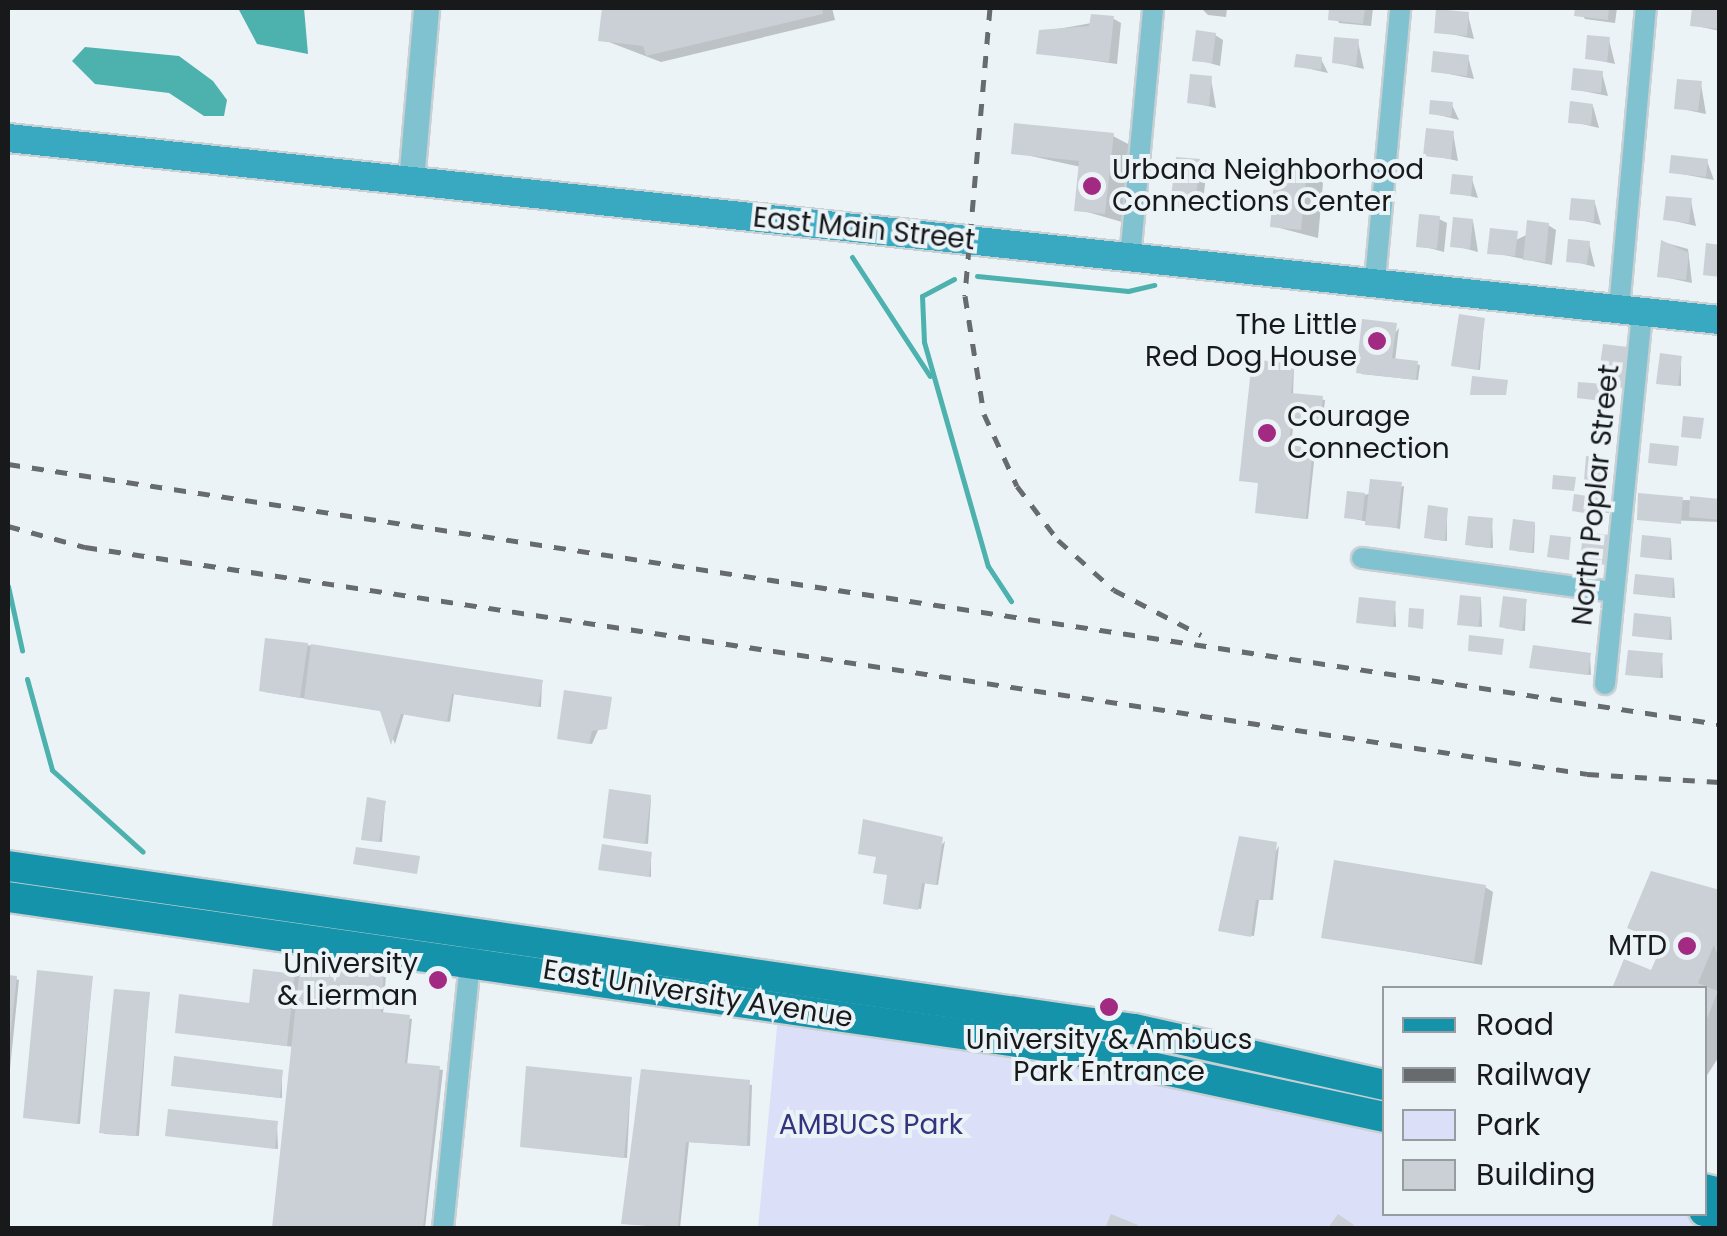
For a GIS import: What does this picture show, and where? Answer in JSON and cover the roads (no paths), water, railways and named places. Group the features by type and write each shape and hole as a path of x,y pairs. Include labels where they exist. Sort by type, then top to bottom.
{"main road":[{"name":"East Main Street","path":"8,138 1130,258 1374,280 1720,320"},
{"name":"East University Avenue","path":"8,866 474,928 1134,1029 1382,1085"},
{"name":"East University Avenue","path":"8,897 470,959 1067,1049 1382,1117"}],"street":[{"path":"412,181 426,8"},
{"path":"1130,258 1153,8"},
{"path":"1374,280 1400,8"},
{"name":"North Poplar Street","path":"1605,684 1614,592 1646,8"},
{"path":"1362,558 1614,592"},
{"path":"442,1228 474,928"}],"water":[{"path":"238,8 304,8 308,54 257,44"},
{"path":"85,47 179,56 213,81 227,100 224,116 204,116 169,93 95,84 72,61"}],"waterway":[{"path":"852,257 930,376"},
{"path":"977,276 1128,291 1154,285"},
{"path":"954,279 922,296 924,342 988,566 1011,601"},
{"path":"8,586 22,650"},
{"path":"27,679 52,770 143,852"}],"railway":[{"path":"990,8 965,296 984,414 1017,486 1058,540 1114,590 1201,635"},
{"path":"8,464 1720,724"},
{"path":"8,526 85,547 1587,774 1720,782"}],"place":[{"name":"Urbana Neighborhood Connections Center","path":"1092,186"},
{"name":"The Little Red Dog House","path":"1377,341"},
{"name":"Courage Connection","path":"1267,433"},
{"name":"MTD","path":"1687,946"},
{"name":"University & Lierman","path":"438,980"},
{"name":"University & Ambucs Park Entrance","path":"1109,1007"}],"park label":[{"name":"AMBUCS Park","path":"871,1125"}]}
